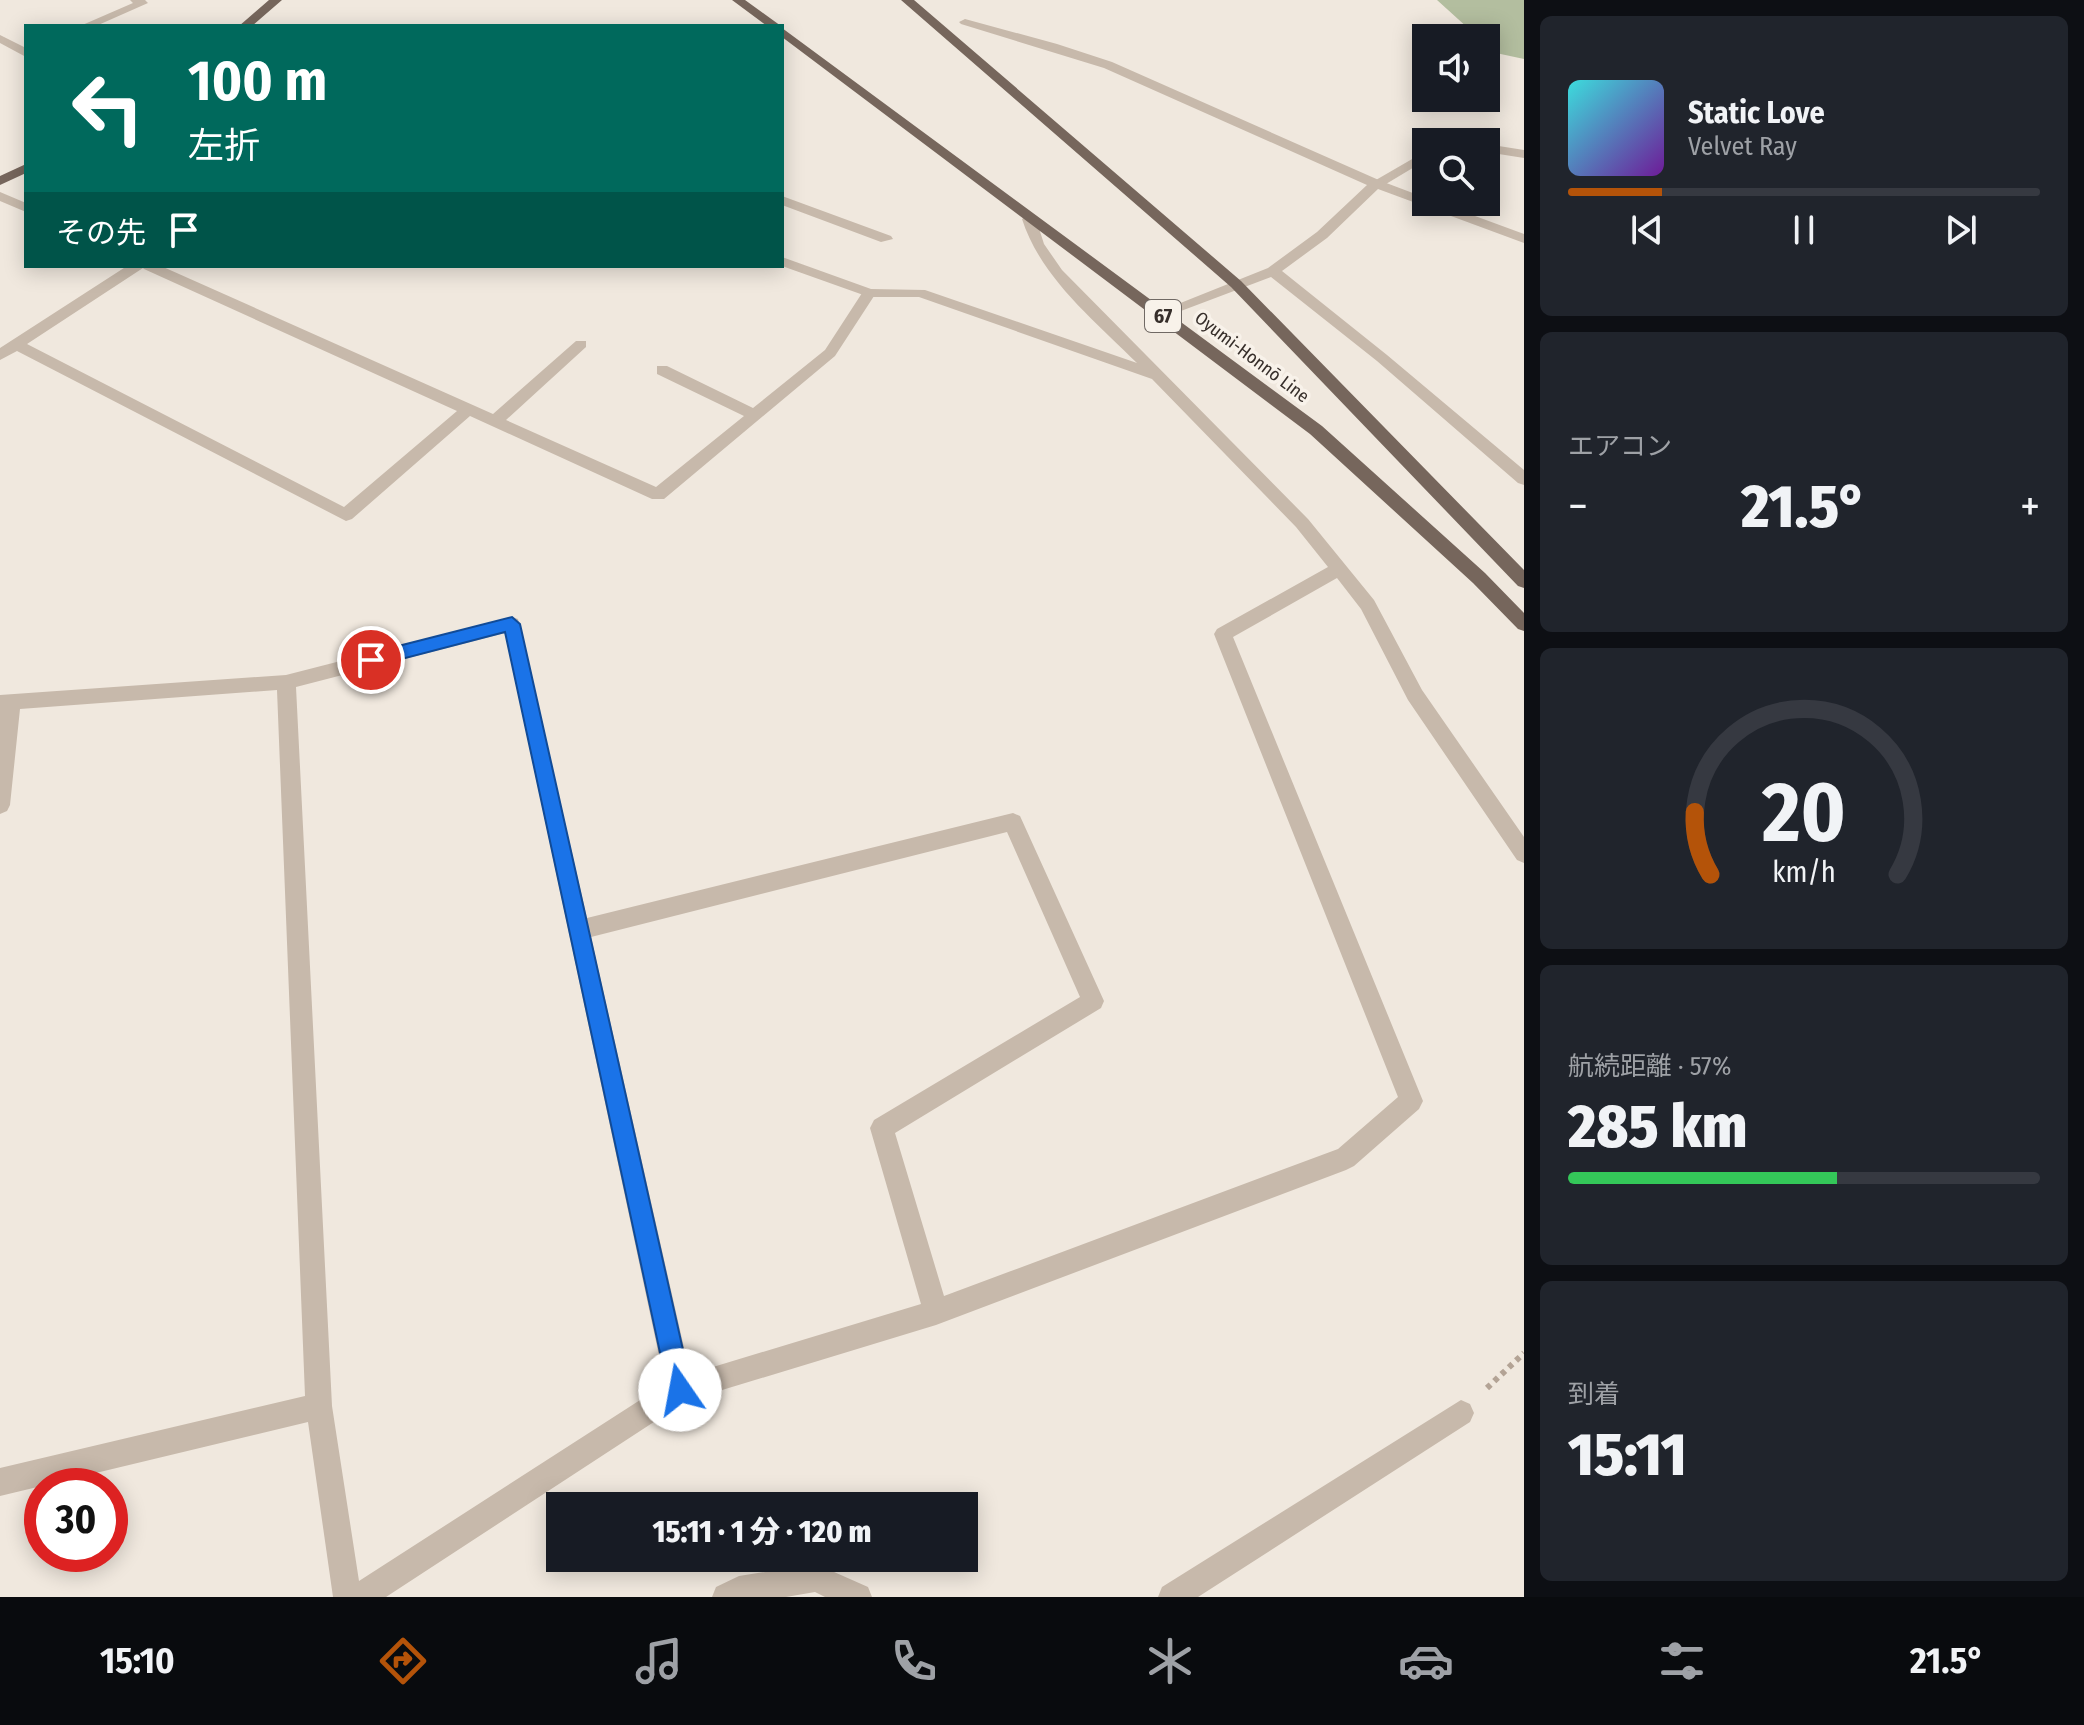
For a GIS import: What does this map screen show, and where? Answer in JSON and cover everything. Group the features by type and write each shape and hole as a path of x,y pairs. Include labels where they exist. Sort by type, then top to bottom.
{"main road":[{"path":"247,24 276,0"},
{"path":"738,0 772,24"},
{"name":"Oyumi-Honnō Line","path":"907,0 1236,284 1524,581"},
{"name":"Oyumi-Honnō Line","path":"784,32 943,150 1029,219 1316,430 1479,578 1524,624"},
{"path":"0,181 24,169"}],"street":[{"path":"91,24 142,3 136,0"},
{"path":"965,22 1108,65 1376,184 1524,239"},
{"path":"0,38 24,51"},
{"path":"1500,150 1524,154"},
{"path":"1160,314 1273,271 1322,235 1376,184 1412,163"},
{"path":"0,196 24,207"},
{"path":"784,201 886,239"},
{"path":"1029,219 1037,244 1057,273 1302,523 1368,605 1415,695 1524,854"},
{"path":"784,262 869,293 920,293 1160,377"},
{"path":"0,355 134,268"},
{"path":"153,268 658,495 830,353 869,293"},
{"path":"1273,271 1382,358 1524,479"},
{"path":"493,423 581,344"},
{"path":"17,345 346,515 466,411"},
{"path":"662,370 755,415"},
{"path":"360,1597 680,1390 936,1312 1346,1158 1411,1101 1223,634 1337,570"},
{"path":"0,805 6,703 286,682 512,624 680,1390"},
{"path":"286,682 319,1406 347,1597"},
{"path":"579,930 1013,822 1093,1001 882,1128 936,1312"},
{"path":"0,1482 319,1406"},
{"path":"1172,1597 1461,1413"},
{"path":"726,1597 739,1590 816,1578 858,1597"}],"path":[{"path":"1461,1413 1524,1353"}],"green space":[{"path":"1437,0 1524,0 1524,59 1500,54 1500,24 1464,24"}],"route":[{"path":"371,660 512,624 680,1390"}]}
